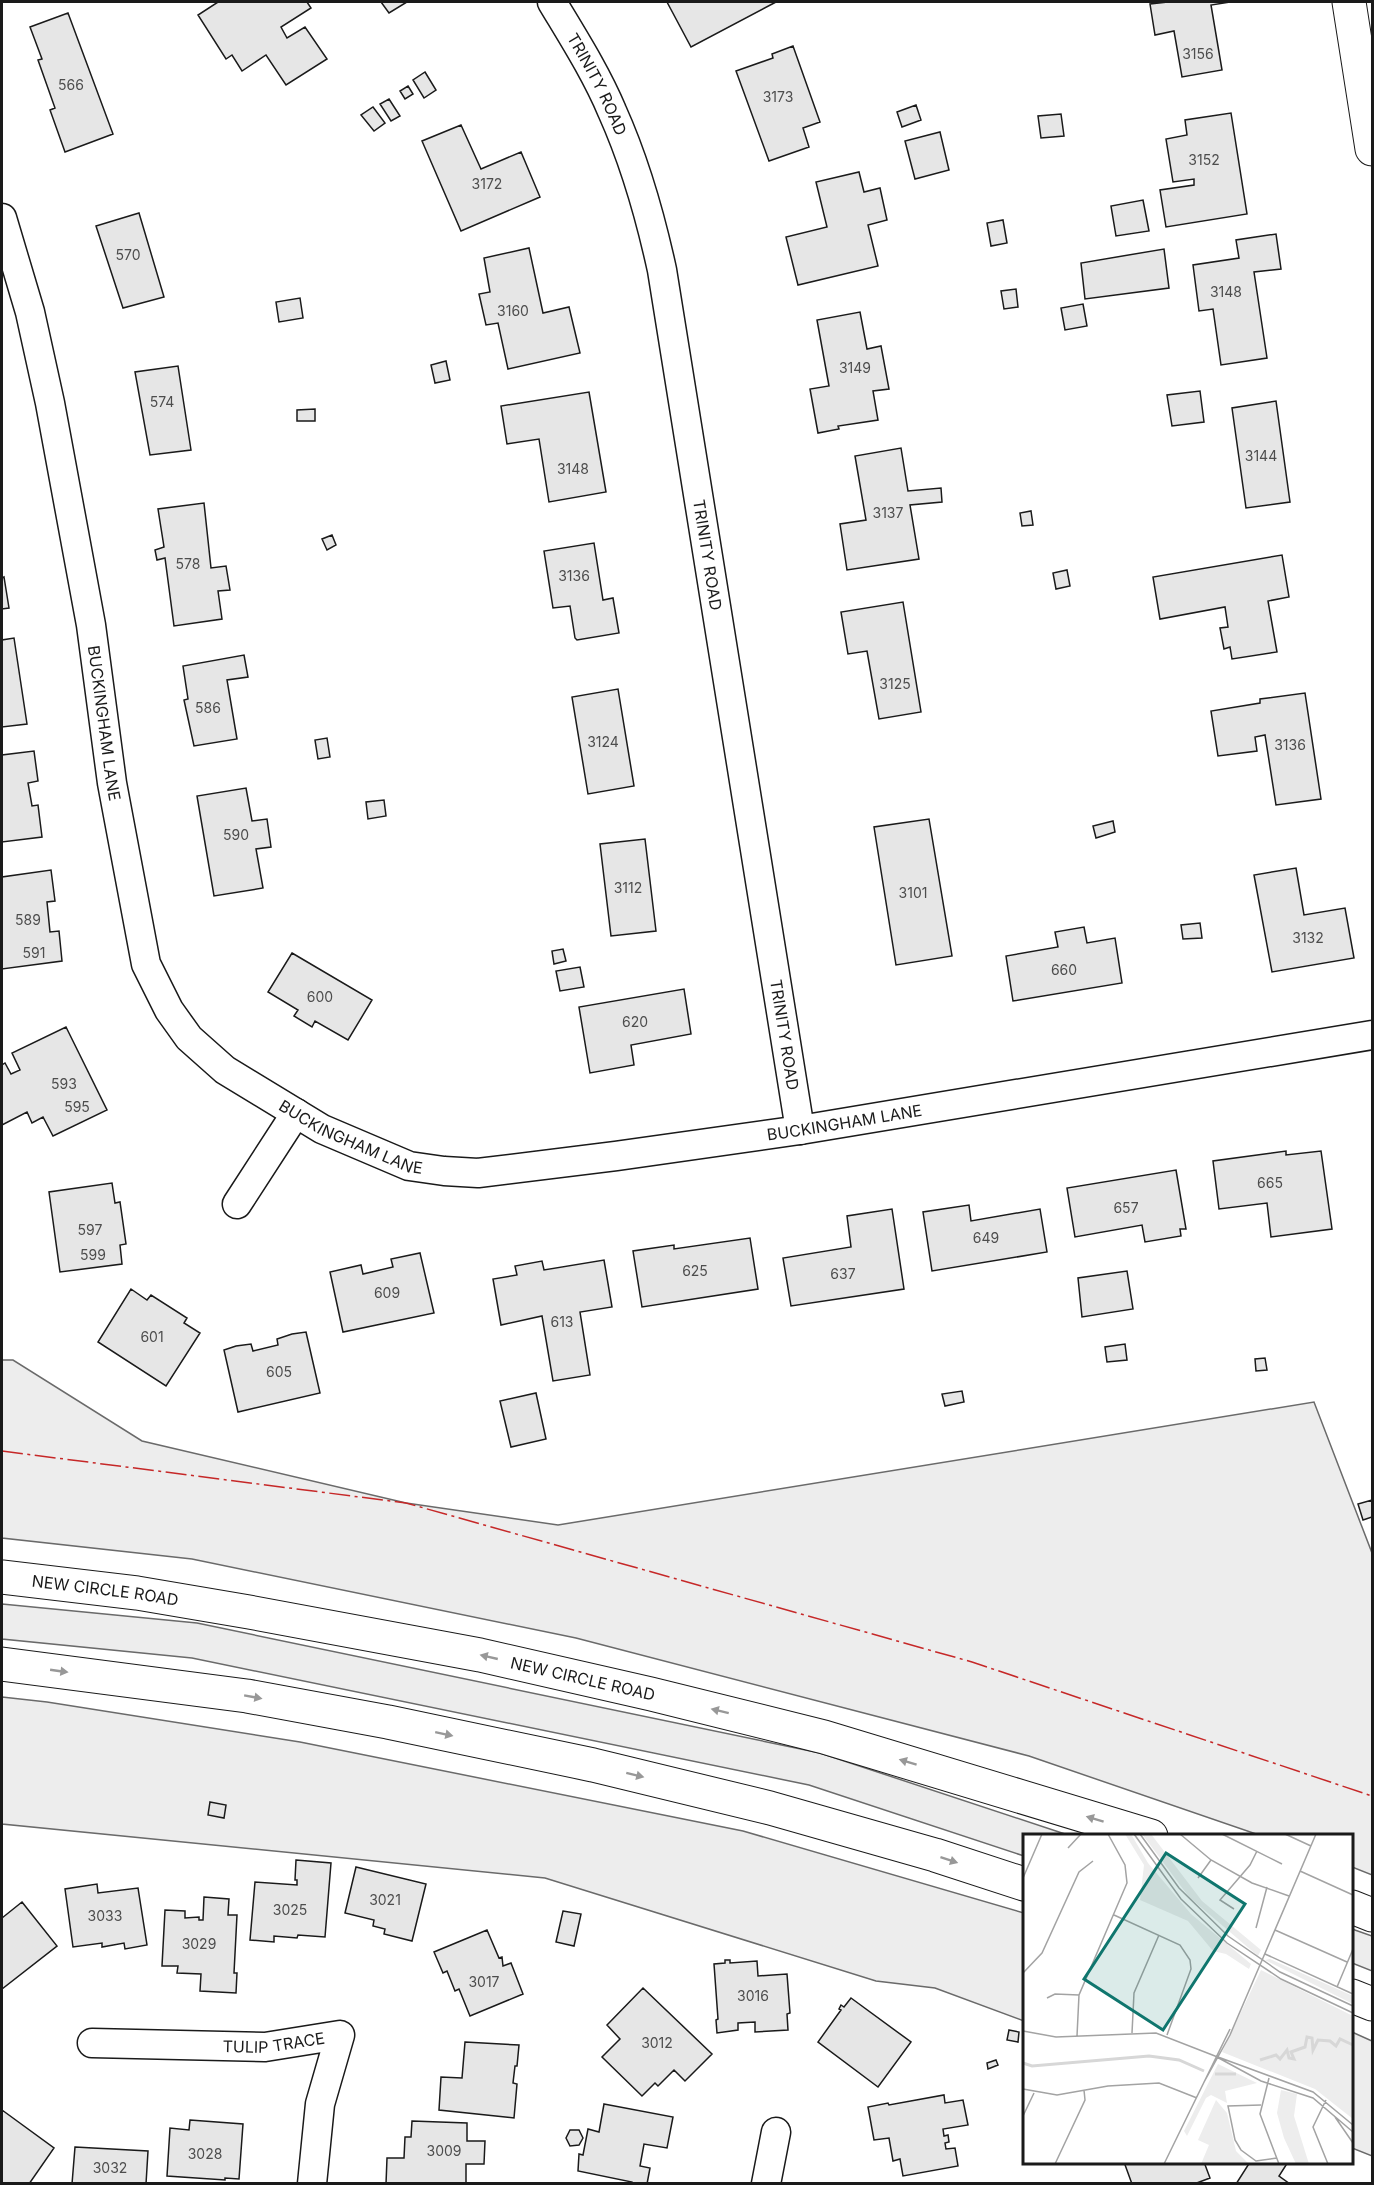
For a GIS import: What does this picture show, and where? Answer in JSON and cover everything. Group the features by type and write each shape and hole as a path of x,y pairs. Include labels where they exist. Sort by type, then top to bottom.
{"main road":[{"path":"1349,2 1372,149"},
{"name":"NEW CIRCLE ROAD","path":"2,1577 137,1593 480,1655 824,1737 1144,1834"},
{"path":"2,1664 247,1696 388,1722 593,1765 770,1808 1023,1884"},
{"path":"1353,1907 1372,1915"},
{"path":"1353,1996 1372,2004"}],"street":[{"name":"TRINITY ROAD","path":"552,2 584,54 612,110 649,213 662,270 800,1130"},
{"name":"BUCKINGHAM LANE","path":"2,218 30,312 50,403 91,626 112,783 146,964 169,1010 189,1038 225,1070 322,1129 409,1166 478,1173 800,1130 1372,1035"},
{"path":"237,1204 296,1113"},
{"name":"TULIP TRACE","path":"92,2043 265,2047 340,2036 320,2104 312,2184"},
{"path":"766,2184 776,2132"}],"shaded area":[{"path":"2,1360 13,1360 142,1441 406,1503 558,1525 1314,1402 1372,1553 1372,1875 1353,1867 1353,1834 1256,1834 1029,1756 576,1638 192,1559 2,1538"},
{"path":"2,1604 197,1623 820,1753 1065,1834 1023,1834 1023,1856 809,1785 192,1658 2,1639"},
{"path":"2,1697 300,1742 743,1831 1023,1913 1023,2021 935,1988 876,1981 545,1878 2,1824"},
{"path":"1353,1929 1372,1936 1372,1971 1353,1963"},
{"path":"1353,2032 1372,2041 1372,2156 1353,2148"}],"building":[{"path":"218,2 307,2 311,8 281,27 287,38 305,27 327,59 286,85 266,55 242,71 232,55 226,59 198,15"},
{"path":"381,2 407,2 389,13"},
{"path":"667,2 776,2 691,47"},
{"path":"1230,2 1211,5 1222,70 1182,77 1174,31 1155,35 1150,4"},
{"path":"68,13 113,134 65,152 50,110 55,108 38,60 42,59 30,27"},
{"path":"793,46 820,122 803,128 809,147 769,161 736,71 773,58 772,54"},
{"path":"425,72 436,90 424,98 413,80"},
{"path":"408,86 413,94 405,99 400,91"},
{"path":"389,99 400,116 391,121 380,104"},
{"path":"916,105 921,120 902,127 897,112"},
{"path":"373,107 385,123 374,131 361,115"},
{"path":"1231,113 1247,214 1166,227 1160,190 1194,185 1194,179 1173,182 1166,139 1187,135 1185,120"},
{"path":"1061,114 1064,136 1041,138 1038,116"},
{"path":"461,125 481,169 521,152 540,197 461,231 422,141"},
{"path":"940,132 949,170 915,179 905,141"},
{"path":"859,172 864,192 880,188 887,220 868,225 878,266 798,285 786,237 827,227 816,182"},
{"path":"1143,200 1149,231 1116,236 1111,206"},
{"path":"139,213 164,297 123,308 96,226"},
{"path":"1003,220 1007,243 991,246 987,223"},
{"path":"1276,234 1281,269 1254,272 1267,358 1221,365 1213,309 1199,311 1193,265 1239,258 1236,240"},
{"path":"529,248 543,313 569,307 580,353 508,369 498,323 486,325 479,294 490,292 484,258"},
{"path":"1164,249 1169,288 1085,299 1081,263"},
{"path":"1016,289 1018,307 1004,309 1001,291"},
{"path":"300,298 303,318 279,322 276,302"},
{"path":"1083,304 1087,326 1065,330 1061,308"},
{"path":"860,312 867,349 881,346 889,389 873,391 878,420 838,426 839,429 818,433 810,389 829,386 817,320"},
{"path":"446,361 450,380 435,383 431,365"},
{"path":"178,366 191,450 150,455 135,372"},
{"path":"1200,391 1204,422 1172,426 1167,395"},
{"path":"589,392 606,492 549,502 539,439 507,444 501,406"},
{"path":"1276,401 1290,502 1246,508 1232,408"},
{"path":"315,409 315,421 297,421 297,410"},
{"path":"901,448 908,491 941,488 942,502 910,505 919,559 847,570 840,524 866,520 855,456"},
{"path":"204,503 211,568 226,566 230,590 218,591 222,619 174,626 165,558 157,560 155,550 164,547 158,509"},
{"path":"1031,511 1033,525 1022,526 1020,513"},
{"path":"332,535 336,545 327,550 322,539"},
{"path":"594,543 603,600 613,598 619,633 577,640 570,606 553,608 544,551"},
{"path":"1282,555 1289,597 1268,601 1277,652 1232,659 1230,647 1224,649 1220,628 1228,627 1225,607 1160,619 1153,577"},
{"path":"1067,570 1070,586 1056,589 1053,573"},
{"path":"4,577 9,608 2,609 2,578"},
{"path":"903,602 921,712 879,719 867,651 848,654 841,612"},
{"path":"14,638 27,724 2,727 2,640"},
{"path":"244,655 248,677 227,680 237,739 194,746 184,700 188,699 183,666"},
{"path":"618,689 634,786 588,794 572,697"},
{"path":"1305,693 1321,799 1276,805 1265,735 1255,737 1257,751 1218,756 1211,711 1260,703 1260,699"},
{"path":"327,738 330,757 318,759 315,740"},
{"path":"34,751 38,781 28,783 32,806 38,805 42,837 2,842 2,755"},
{"path":"246,788 252,821 267,819 271,847 256,849 263,888 214,896 197,796"},
{"path":"384,800 386,816 368,819 366,802"},
{"path":"929,819 952,956 896,965 874,827"},
{"path":"1113,821 1115,832 1096,838 1093,826"},
{"path":"645,839 656,931 611,936 600,844"},
{"path":"1296,868 1304,915 1345,908 1354,958 1272,972 1254,875"},
{"path":"51,870 55,901 47,902 50,932 59,931 62,961 2,969 2,877"},
{"path":"1200,923 1202,938 1183,939 1181,925"},
{"path":"1084,927 1087,943 1115,938 1122,983 1013,1001 1006,956 1058,947 1055,932"},
{"path":"563,949 566,961 554,964 552,951"},
{"path":"292,953 372,1000 348,1040 315,1021 312,1027 294,1016 298,1010 268,992"},
{"path":"580,967 584,987 560,991 556,971"},
{"path":"684,989 691,1034 631,1045 634,1065 590,1073 579,1007"},
{"path":"66,1027 107,1110 53,1136 43,1117 32,1123 27,1112 2,1125 2,1065 5,1063 11,1074 20,1070 12,1053"},
{"path":"1286,1151 1286,1155 1321,1151 1332,1229 1271,1237 1267,1203 1219,1209 1213,1161"},
{"path":"1176,1170 1186,1229 1180,1229 1181,1236 1145,1242 1142,1225 1075,1237 1067,1188"},
{"path":"112,1183 115,1203 120,1202 126,1244 120,1245 122,1264 60,1272 49,1192"},
{"path":"969,1205 971,1221 1040,1209 1047,1252 932,1271 923,1212"},
{"path":"892,1209 904,1289 791,1306 783,1258 851,1247 847,1216"},
{"path":"750,1238 758,1289 642,1307 633,1251 674,1245 674,1249"},
{"path":"420,1253 434,1313 343,1332 330,1272 361,1265 363,1274 393,1267 391,1259"},
{"path":"604,1260 612,1307 580,1312 590,1375 553,1381 542,1316 501,1325 493,1279 517,1275 515,1266 542,1261 544,1270"},
{"path":"1127,1271 1133,1309 1082,1317 1078,1278"},
{"path":"131,1289 147,1300 151,1295 187,1318 184,1323 200,1333 166,1386 98,1342"},
{"path":"306,1332 320,1393 238,1412 224,1350 251,1344 253,1351 278,1345 277,1339"},
{"path":"1125,1344 1127,1360 1107,1362 1105,1347"},
{"path":"1265,1358 1267,1370 1256,1371 1255,1359"},
{"path":"962,1391 964,1402 945,1406 942,1394"},
{"path":"536,1393 546,1439 511,1447 500,1401"},
{"path":"1372,1500 1372,1517 1363,1520 1358,1504"},
{"path":"210,1802 226,1805 224,1818 208,1815"},
{"path":"296,1860 331,1863 325,1937 298,1935 297,1938 274,1936 274,1942 250,1940 255,1882 297,1885"},
{"path":"356,1867 426,1884 412,1941 384,1934 385,1929 373,1926 374,1920 345,1913"},
{"path":"97,1884 98,1893 138,1888 147,1945 125,1949 124,1943 102,1947 102,1943 73,1947 65,1889"},
{"path":"204,1897 229,1899 228,1915 237,1915 234,1973 237,1973 236,1993 200,1991 201,1974 177,1973 178,1966 162,1966 165,1910 185,1911 185,1918 199,1917 199,1920 203,1920"},
{"path":"22,1902 57,1946 2,1989 2,1918"},
{"path":"563,1911 581,1914 574,1946 556,1942"},
{"path":"487,1930 499,1958 502,1957 503,1966 511,1963 523,1994 470,2016 459,1989 455,1991 447,1971 443,1973 434,1952"},
{"path":"725,1960 730,1960 730,1963 757,1961 758,1976 787,1974 790,2013 787,2014 788,2030 755,2032 755,2022 738,2023 738,2030 717,2033 714,1964 725,1963"},
{"path":"643,1988 712,2054 685,2081 674,2070 658,2086 655,2083 642,2096 602,2057 620,2039 607,2025"},
{"path":"851,1998 911,2042 878,2087 818,2042 841,2010 839,2009 841,2005 844,2007"},
{"path":"1009,2030 1019,2032 1018,2042 1007,2040"},
{"path":"465,2042 519,2045 513,2083 517,2084 514,2118 439,2110 441,2077 462,2078"},
{"path":"996,2060 998,2065 988,2069 987,2063"},
{"path":"944,2095 945,2103 963,2100 968,2125 943,2129 944,2136 948,2135 949,2142 945,2143 946,2149 955,2148 958,2166 903,2176 900,2159 893,2161 889,2138 874,2140 868,2107"},
{"path":"604,2104 673,2117 667,2148 644,2144 640,2166 650,2168 647,2184 632,2184 632,2182 578,2171 579,2154 583,2155 588,2129 599,2132"},
{"path":"2,2110 54,2148 29,2184 2,2184"},
{"path":"190,2120 243,2124 239,2179 167,2176 170,2128 189,2130"},
{"path":"412,2121 467,2123 467,2141 485,2141 484,2164 466,2164 466,2184 386,2184 387,2158 404,2158 405,2137 411,2137"},
{"path":"570,2130 579,2130 583,2138 579,2145 570,2146 566,2138"},
{"path":"75,2147 148,2151 146,2184 72,2184"},
{"path":"1125,2164 1205,2164 1210,2178 1194,2184 1132,2184"},
{"path":"1249,2164 1287,2164 1279,2176 1290,2184 1236,2184"}],"power":[{"path":"2,1451 406,1503 972,1662 1372,1796"}]}
